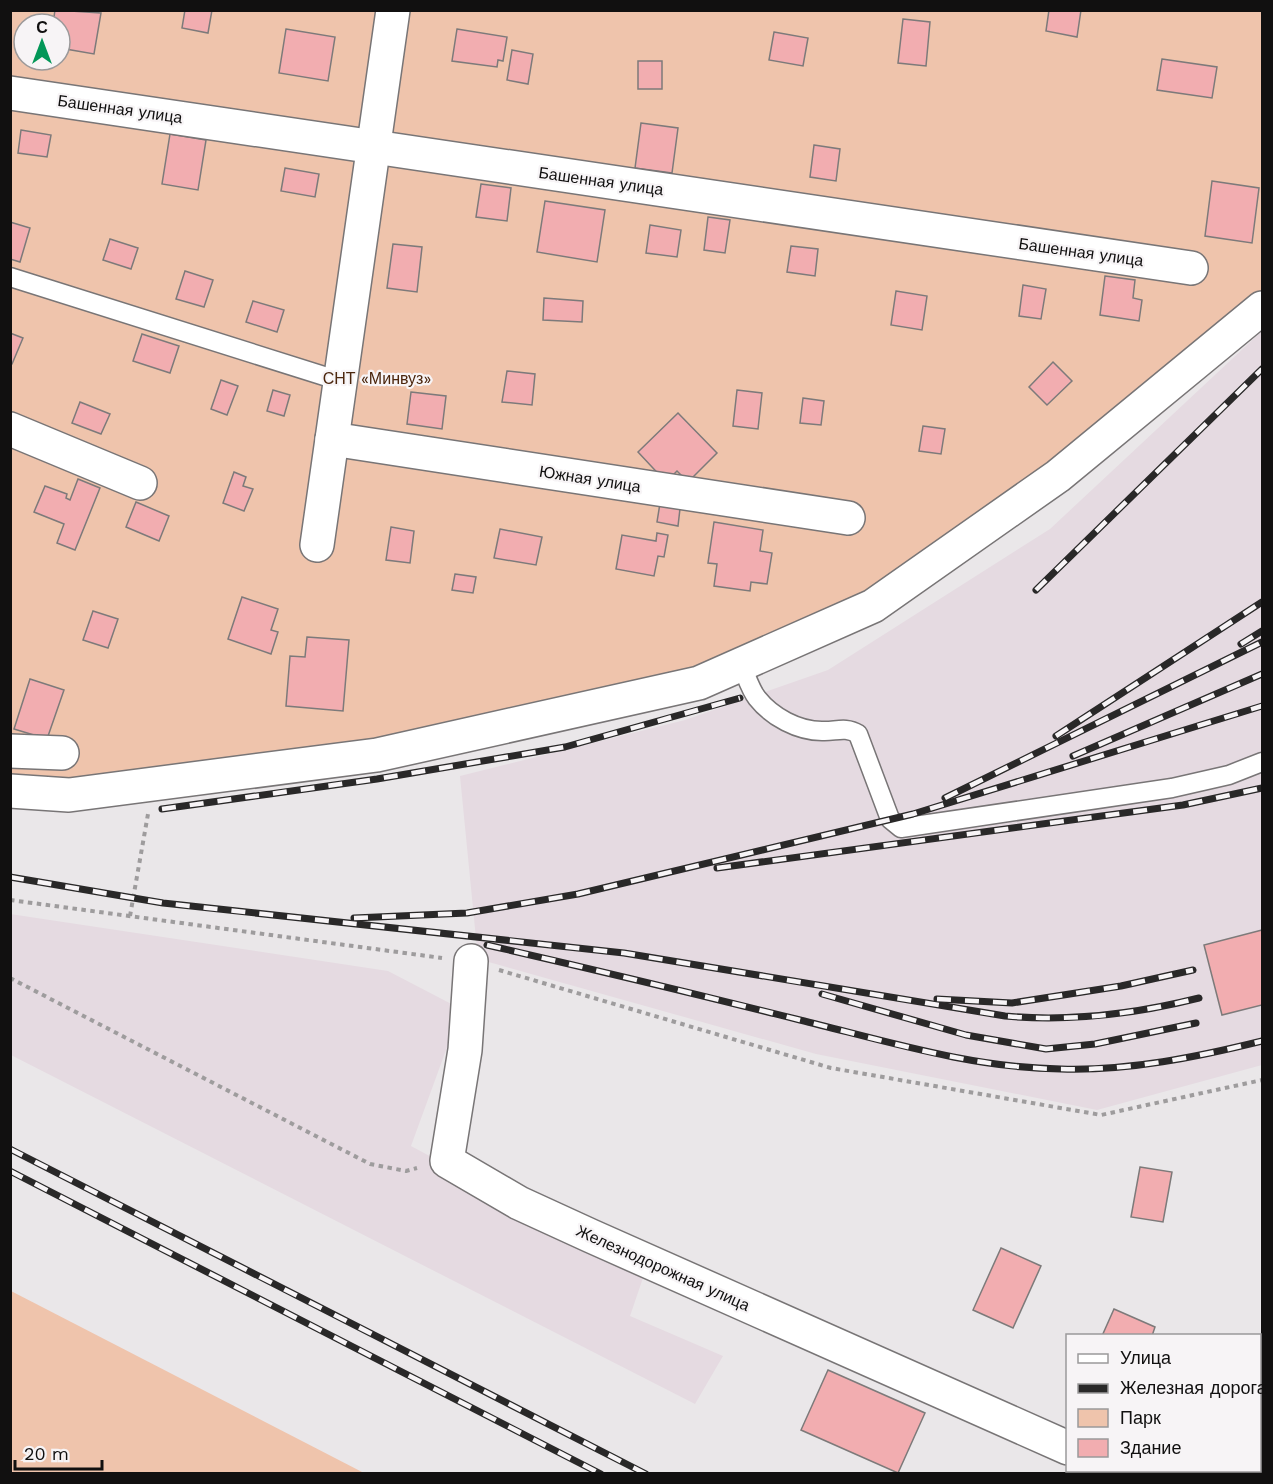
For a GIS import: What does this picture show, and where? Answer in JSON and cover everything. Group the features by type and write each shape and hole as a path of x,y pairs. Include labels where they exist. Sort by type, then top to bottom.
{"street":[{"path":"317,545 393,10"},
{"name":"Башенная улица","path":"10,93 1191,268"},
{"path":"10,791 69,795 377,755 699,683 873,606 1058,476 1263,308"},
{"path":"10,429 140,483"},
{"name":"Южная улица","path":"332,439 848,518"},
{"path":"10,751 62,753"},
{"path":"447,1161 465,1050 471,961"},
{"name":"Железнодорожная улица","path":"447,1161 519,1203 1066,1447"}],"lane":[{"path":"10,277 340,381"},
{"path":"741,664 756,697 776,715 793,725 822,732 844,729 858,734 890,819 901,828 1172,788 1229,775 1263,762"}],"path":[{"path":"130,916 153,784"},
{"path":"10,900 471,961 831,1068 1101,1115 1263,1080"},
{"path":"10,978 370,1164 406,1171 447,1161"}],"shaded area":[{"path":"1262,331 1262,1065 1097,1110 816,1054 478,959 460,776 685,720 828,670 1050,529"},
{"path":"10,914 388,971 461,1009 411,1146 645,1272 630,1316 723,1356 695,1404 11,1055"}],"green space":[{"name":"СНТ «Минвуз»","path":"10,11 1262,11 1262,308 873,606 699,683 377,755 11,791"},
{"path":"11,1291 364,1473 11,1473"}],"building":[{"path":"55,10 101,13 94,54 72,50 72,12 55,12"},
{"path":"185,10 212,10 208,33 182,28"},
{"path":"1049,10 1081,10 1077,37 1046,31"},
{"path":"903,19 930,22 926,66 898,63"},
{"path":"286,29 335,37 328,81 279,73"},
{"path":"457,29 507,37 503,61 498,60 497,67 452,61"},
{"path":"774,32 808,38 803,66 769,60"},
{"path":"512,50 533,54 528,84 507,80"},
{"path":"1162,59 1217,67 1212,98 1157,90"},
{"path":"638,61 662,61 662,89 638,89"},
{"path":"641,123 678,128 672,173 635,168"},
{"path":"21,130 51,135 47,157 18,153"},
{"path":"170,134 206,140 198,190 162,184"},
{"path":"814,145 840,149 836,181 810,177"},
{"path":"285,168 319,174 315,197 281,191"},
{"path":"1212,181 1259,188 1252,243 1205,236"},
{"path":"481,184 511,188 507,221 476,217"},
{"path":"545,201 605,210 597,262 537,252"},
{"path":"708,217 730,220 725,253 704,250"},
{"path":"10,222 30,228 20,262 10,259"},
{"path":"650,225 681,230 677,257 646,253"},
{"path":"110,239 138,248 131,269 103,260"},
{"path":"393,244 422,247 417,292 387,288"},
{"path":"791,246 818,249 815,276 787,272"},
{"path":"185,271 213,280 204,307 176,299"},
{"path":"1105,276 1135,280 1133,298 1142,300 1139,321 1100,315"},
{"path":"1023,285 1046,289 1041,319 1019,316"},
{"path":"896,291 927,296 922,330 891,325"},
{"path":"544,298 583,301 582,322 543,320"},
{"path":"253,301 284,310 277,332 246,322"},
{"path":"10,333 23,338 12,364 10,364"},
{"path":"142,334 179,346 170,373 133,361"},
{"path":"1053,362 1072,381 1047,405 1029,387"},
{"path":"507,371 535,374 532,405 502,402"},
{"path":"221,380 238,386 227,415 211,409"},
{"path":"273,390 290,395 284,416 267,411"},
{"path":"737,390 762,393 758,429 733,426"},
{"path":"411,392 446,396 442,429 407,424"},
{"path":"803,398 824,401 821,425 800,423"},
{"path":"80,402 110,414 101,434 72,423"},
{"path":"678,413 717,453 688,482 677,471 666,482 638,452"},
{"path":"923,426 945,429 941,454 919,451"},
{"path":"234,472 246,477 243,486 253,489 244,511 223,503"},
{"path":"78,479 100,488 75,550 57,543 64,524 34,512 45,486 67,494 66,498 70,500"},
{"path":"661,497 681,500 678,526 657,522"},
{"path":"136,502 169,516 159,541 126,527"},
{"path":"714,522 763,530 760,551 772,553 767,584 751,582 750,591 714,586 717,564 708,563"},
{"path":"391,527 414,531 410,563 386,560"},
{"path":"500,529 542,537 536,565 494,558"},
{"path":"657,533 668,535 664,557 658,556 654,576 616,569 622,535 656,541"},
{"path":"455,574 476,577 473,593 452,590"},
{"path":"242,597 278,609 271,630 278,632 271,654 228,639"},
{"path":"93,611 118,619 108,648 83,640"},
{"path":"307,637 349,640 343,711 286,706 290,656 305,657"},
{"path":"30,679 64,690 47,739 14,729"},
{"path":"1262,930 1262,1005 1222,1015 1204,945"},
{"path":"1140,1167 1172,1172 1163,1222 1131,1217"},
{"path":"1001,1248 1041,1266 1013,1328 973,1310"},
{"path":"1114,1309 1155,1327 1153,1334 1103,1334"},
{"path":"828,1370 925,1413 898,1473 801,1430"}],"railway":[{"path":"1036,590 1262,369"},
{"path":"1056,736 1262,602"},
{"path":"1241,644 1262,631"},
{"path":"945,798 1262,642"},
{"path":"1073,756 1262,674"},
{"path":"162,809 377,779 565,747 740,698"},
{"path":"354,918 467,913 578,894 913,814 1262,706"},
{"path":"717,868 1183,805 1262,788"},
{"path":"10,877 163,903 624,953 1005,1016 1054,1018 1102,1015 1199,998"},
{"path":"487,945 929,1052 995,1064 1061,1069 1112,1068 1188,1057 1262,1041"},
{"path":"937,999 1012,1003 1121,986 1193,970"},
{"path":"822,994 966,1035 1046,1049 1095,1044 1196,1023"},
{"path":"10,1149 646,1474"},
{"path":"10,1171 601,1474"}]}
